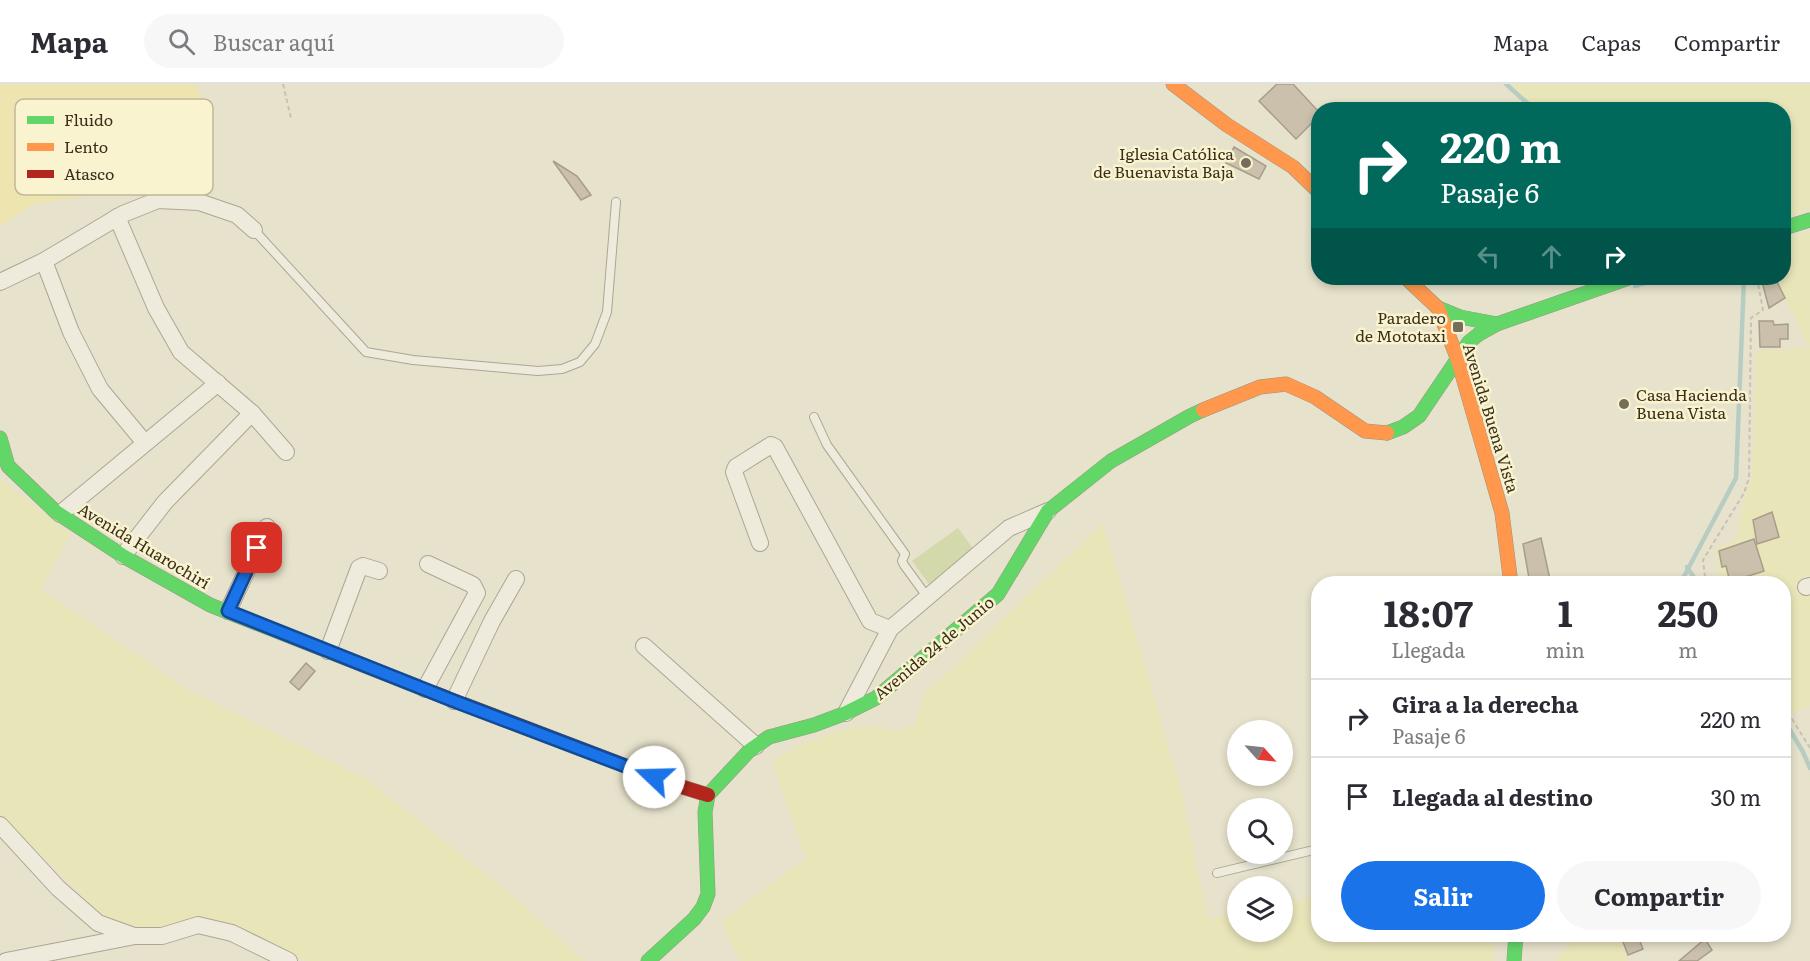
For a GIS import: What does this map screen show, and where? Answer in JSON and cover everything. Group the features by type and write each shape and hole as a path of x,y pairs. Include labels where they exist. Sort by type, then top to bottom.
{"street":[{"path":"1173,84 1227,125 1293,167 1311,184"},
{"path":"0,282 44,261 117,217 158,200 199,202 237,215 254,230"},
{"path":"117,217 156,308 181,352 252,413 286,452"},
{"path":"1791,226 1810,220"},
{"path":"44,261 71,332 100,389 145,443"},
{"name":"Avenida Buena Vista","path":"1413,285 1438,308 1458,360 1502,513 1510,576"},
{"name":"Avenida 24 de Junio","path":"846,713 890,629 1009,528 1047,511 1111,461 1190,416 1260,387 1286,384 1315,397 1365,431 1388,433 1419,416 1458,360 1461,350 1473,336 1497,324 1609,285"},
{"path":"1438,308 1460,317 1497,324"},
{"path":"60,514 218,383"},
{"path":"123,556 165,502 252,413"},
{"name":"Avenida Huarochirí","path":"0,438 8,466 60,514 123,556 210,604 454,701 708,795"},
{"path":"760,543 734,472 736,467 771,445 775,447 870,621 890,629"},
{"name":"Avenida 24 de Junio","path":"708,795 734,766 769,737 814,725 876,698 998,594 1047,511"},
{"path":"228,611 267,527"},
{"path":"425,689 477,593 473,585 428,564"},
{"path":"328,651 359,568 363,566 379,571"},
{"path":"454,701 492,621 516,579"},
{"path":"644,646 756,746"},
{"path":"648,961 703,908 708,894 705,812 708,795"},
{"path":"0,825 58,888 98,923 135,936"},
{"path":"6,961 135,936 162,936 198,925 232,933 289,961"},
{"path":"1514,961 1515,942"}],"lane":[{"path":"254,230 366,352 413,360 538,371 562,369 580,362 595,345 607,312 616,202"},
{"path":"814,417 827,445 904,554 904,566 928,597"},
{"path":"1217,873 1311,851"}],"path":[{"path":"283,84 291,118"},
{"path":"1705,576 1703,560 1744,493 1749,478 1751,318 1763,310 1758,285"},
{"path":"1791,717 1810,748"}],"shaded area":[{"path":"1505,84 1810,84 1810,209 1791,215 1791,102 1525,102"},
{"path":"1810,232 1810,348 1778,285 1791,285 1791,238"},
{"path":"1810,348 1810,576 1798,579 1806,595 1810,594 1810,705 1792,714 1791,576 1722,576 1715,549 1737,539 1744,497 1752,478 1757,350"},
{"path":"0,479 70,534 41,589 187,689 368,780 518,900 584,961 306,961 256,937 176,923 153,928 126,925 106,918 0,814"},
{"path":"1103,523 1180,786 1208,919 1227,915 1227,942 1293,942 1293,902 1311,898 1311,942 1493,942 1494,961 740,961 721,922 806,858 772,761 800,745 841,730 868,726 895,731 914,726 924,695"},
{"path":"1572,942 1621,942 1628,961 1555,961"}],"green space":[{"path":"958,528 974,550 929,584 912,561"}],"sand":[{"path":"0,84 196,84 201,99 15,99 15,195 91,195 34,204 0,226"}],"building":[{"path":"1277,84 1293,84 1311,103 1311,124 1296,139 1259,101"},
{"name":"Iglesia Católica de Buenavista Baja","path":"1234,147 1266,166 1259,179 1226,163"},
{"path":"553,161 577,176 591,195 581,200"},
{"path":"1763,285 1778,285 1785,298 1769,308"},
{"path":"1759,321 1773,321 1774,325 1788,324 1788,339 1780,339 1780,347 1760,347"},
{"path":"1772,512 1779,537 1757,544 1753,520"},
{"path":"1541,538 1549,576 1529,576 1523,544"},
{"path":"1754,539 1764,571 1749,576 1728,576 1726,566 1722,567 1719,551"},
{"path":"306,663 315,671 299,690 290,682"},
{"path":"1623,942 1640,942 1643,949 1628,955"},
{"path":"1701,942 1707,942 1712,950 1697,961 1679,961"}],"waterway":[{"path":"1506,84 1526,102"},
{"path":"1684,576 1736,478 1744,285"},
{"path":"1687,567 1693,576"},
{"path":"1791,732 1810,768"}],"traffic: fast":[{"path":"1791,226 1810,220"},
{"path":"1387,433 1403,427 1419,416 1469,342 1479,334 1497,324 1609,285"},
{"path":"1438,308 1460,317 1497,324"},
{"path":"648,961 694,919 703,907 708,894 705,812 708,795 749,751 769,737 814,725 876,698 998,594 1048,511 1111,461 1203,410"},
{"path":"0,438 8,466 56,512 123,556 210,605 421,688"},
{"path":"1514,961 1515,942"}],"traffic: slow":[{"path":"1173,84 1227,125 1293,167 1311,184"},
{"path":"1413,285 1438,308 1458,360 1502,513 1510,576"},
{"path":"1203,410 1260,387 1286,384 1315,397 1365,431 1387,433"}],"traffic: jam":[{"path":"421,688 676,785 708,795"}],"place":[{"name":"Iglesia Católica de Buenavista Baja","path":"1246,163"},
{"name":"Paradero de Mototaxi","path":"1458,327"},
{"name":"Casa Hacienda Buena Vista","path":"1624,404"}],"route":[{"path":"257,548 228,611 454,701 654,777"}]}
